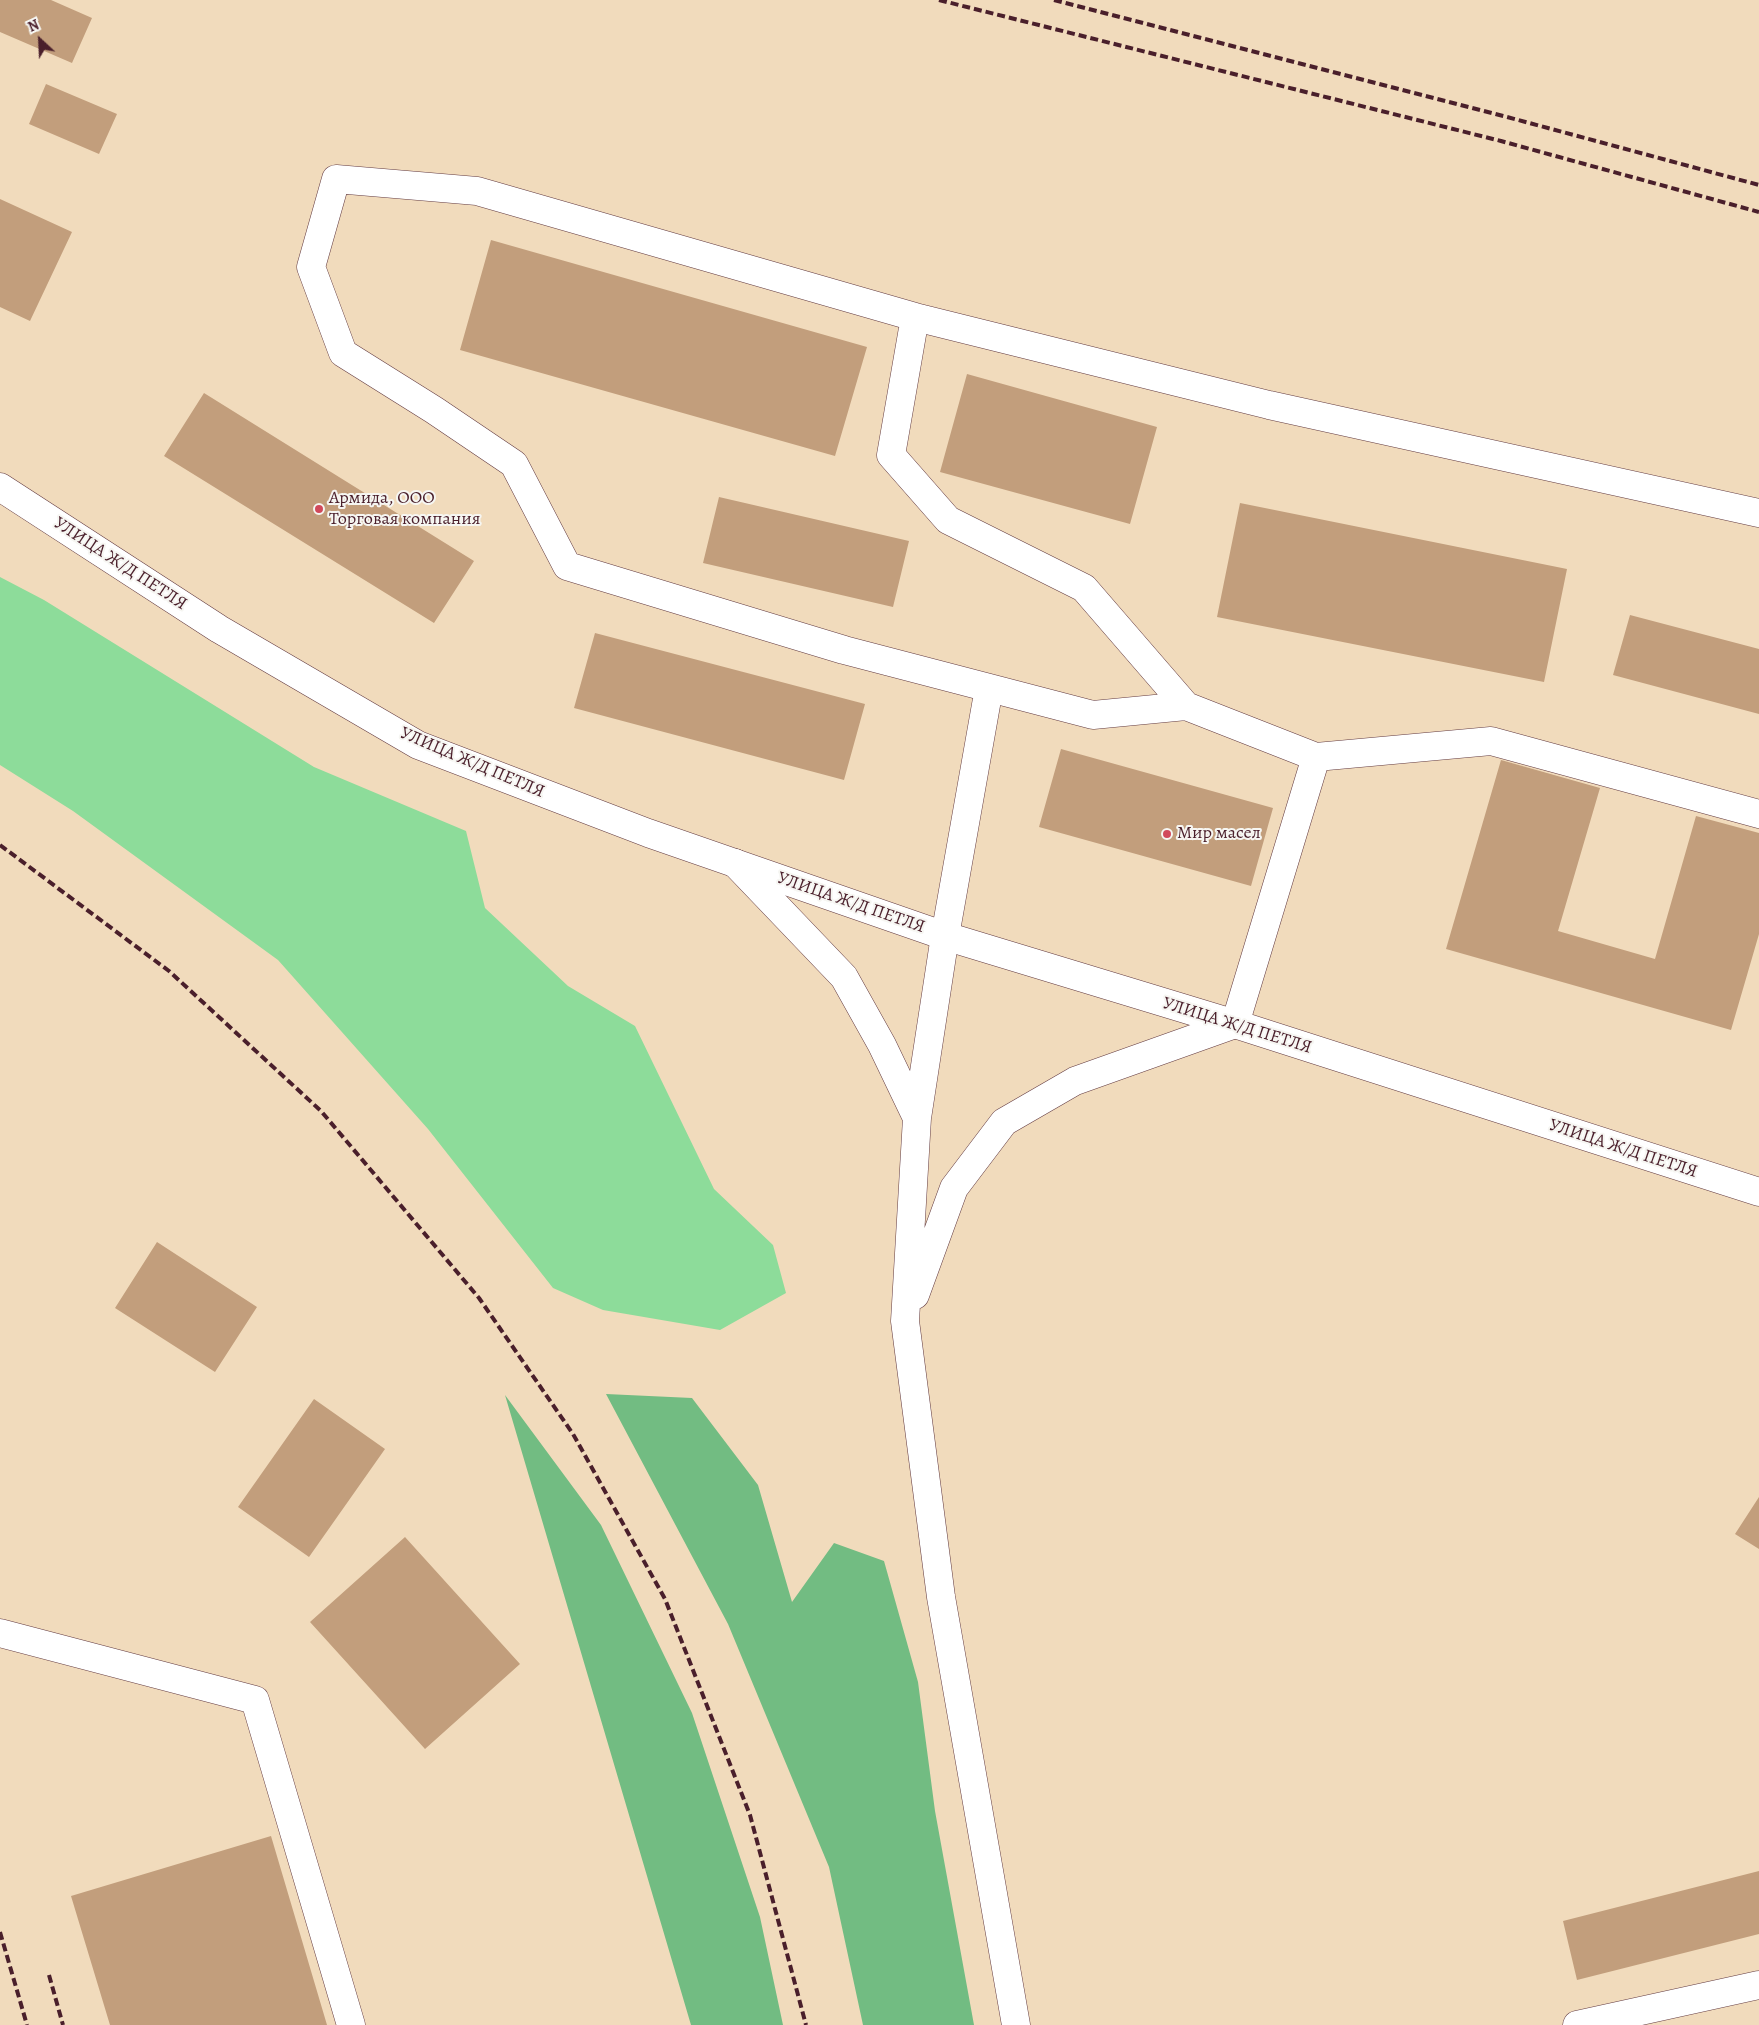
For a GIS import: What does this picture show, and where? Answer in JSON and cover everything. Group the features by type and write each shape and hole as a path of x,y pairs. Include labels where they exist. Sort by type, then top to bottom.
{"main road":[{"path":"1759,513 1269,405 915,317 477,191 336,179 310,267 343,353 434,410 514,464 567,566 844,650 1094,715 1186,706 1316,757 1491,741 1759,814"},
{"path":"915,317 891,455 948,520 1084,588 1186,706"},
{"name":"УЛИЦА Ж/Д ПЕТЛЯ","path":"0,487 219,629 418,745 648,833 945,936 1235,1024 1759,1192"},
{"path":"989,688 945,936 917,1118 905,1321 941,1597 1016,2025"},
{"path":"905,1321 954,1188 1004,1122 1075,1081 1235,1024 1316,757"},
{"path":"735,863 844,977 882,1046 917,1118"},
{"path":"0,1633 255,1700 351,2025"},
{"path":"1577,2025 1759,1985"}],"green space":[{"path":"0,577 44,600 314,767 466,831 485,908 568,986 635,1026 714,1189 773,1245 786,1293 720,1330 603,1310 553,1288 428,1129 278,960 73,811 0,765"},
{"path":"606,1394 692,1398 758,1485 792,1602 834,1543 884,1561 918,1682 935,1811 974,2025 863,2025 829,1867 728,1624"},
{"path":"505,1395 601,1525 692,1713 760,1917 783,2025 691,2025"}],"building":[{"path":"0,0 51,0 92,18 72,63 0,32"},
{"path":"46,84 117,114 99,154 29,124"},
{"path":"0,199 72,232 30,321 0,307"},
{"path":"491,240 867,347 835,456 460,350"},
{"path":"967,374 1157,427 1130,524 940,472"},
{"name":"Армида, ООО Торговая компания","path":"204,393 474,561 434,623 164,456"},
{"path":"719,497 909,541 893,607 703,563"},
{"path":"1240,503 1567,569 1544,682 1217,617"},
{"path":"1630,615 1759,649 1759,714 1613,675"},
{"path":"595,633 865,704 844,780 574,708"},
{"path":"1061,749 1273,808 1251,886 1039,827"},
{"path":"1501,760 1600,788 1558,931 1655,959 1696,816 1759,833 1759,934 1731,1030 1446,949"},
{"path":"157,1242 257,1307 215,1372 115,1308"},
{"path":"314,1399 385,1449 309,1557 238,1507"},
{"path":"1759,1497 1759,1549 1735,1534"},
{"path":"405,1537 520,1664 425,1749 310,1622"},
{"path":"271,1836 327,2025 110,2025 71,1896"},
{"path":"1759,1871 1759,1934 1577,1980 1563,1921"}],"railway":[{"path":"939,0 1501,141 1759,212"},
{"path":"1054,0 1507,117 1759,185"},
{"path":"0,845 169,971 321,1111 479,1298 573,1434 665,1599 750,1815 806,2025"},
{"path":"0,1932 27,2025"},
{"path":"49,1975 63,2025"}],"place":[{"name":"Армида, ООО Торговая компания","path":"319,509"},
{"name":"Мир масел","path":"1167,834"}]}
